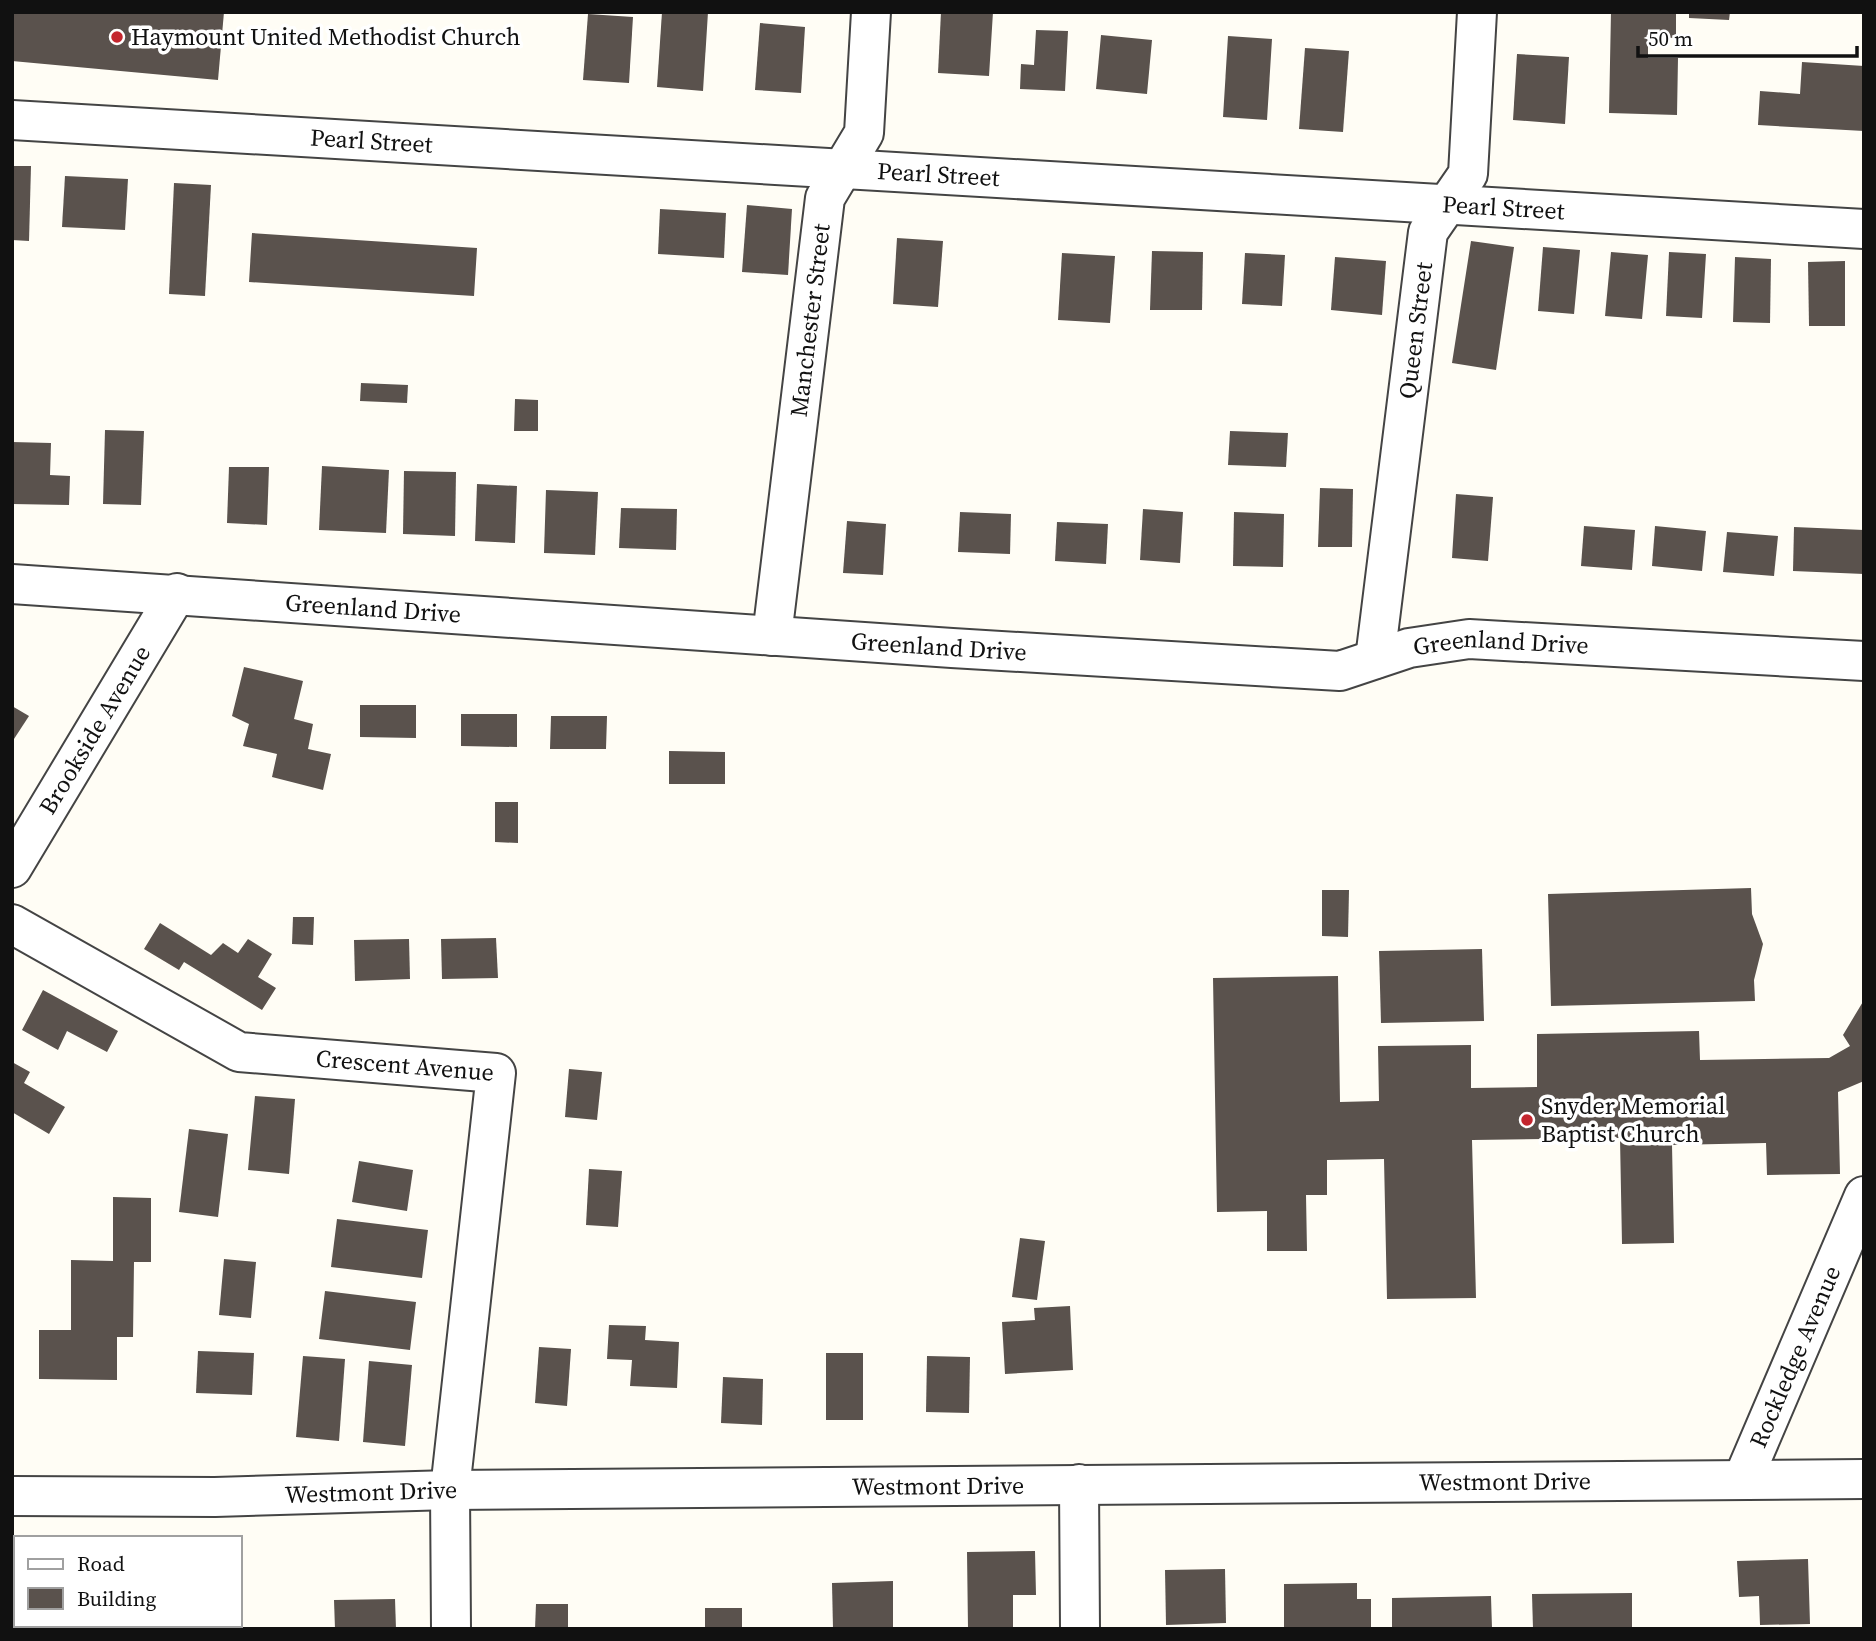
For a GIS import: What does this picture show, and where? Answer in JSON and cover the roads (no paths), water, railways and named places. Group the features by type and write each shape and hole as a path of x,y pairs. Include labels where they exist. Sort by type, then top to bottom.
{"street":[{"name":"Manchester Street","path":"772,636 825,198 864,133 872,12"},
{"name":"Queen Street","path":"1375,659 1429,232 1468,174 1477,12"},
{"name":"Pearl Street","path":"12,120 1864,229"},
{"name":"Greenland Drive","path":"12,584 177,593 772,636 1340,671 1409,648 1457,640 1508,639 1864,660"},
{"name":"Brookside Avenue","path":"12,868 177,593"},
{"name":"Crescent Avenue","path":"12,924 239,1052 496,1073 450,1490"},
{"name":"Rockledge Avenue","path":"1743,1479 1864,1196"},
{"name":"Westmont Drive","path":"12,1496 215,1497 450,1490 1864,1479"},
{"path":"1079,1484 1080,1629"},
{"path":"450,1490 451,1629"}],"place":[{"name":"Haymount United Methodist Church","path":"117,37"},
{"name":"Snyder Memorial Baptist Church","path":"1527,1120"}]}
